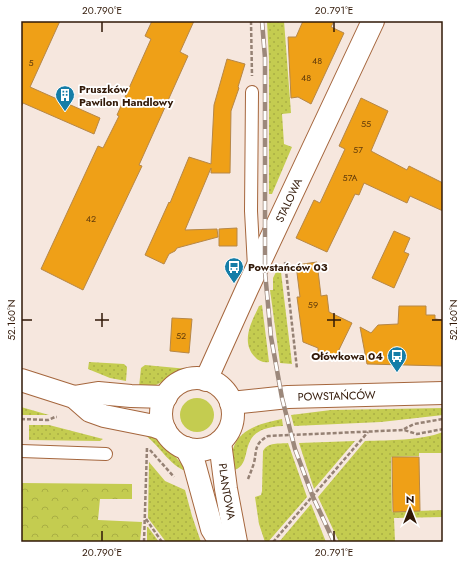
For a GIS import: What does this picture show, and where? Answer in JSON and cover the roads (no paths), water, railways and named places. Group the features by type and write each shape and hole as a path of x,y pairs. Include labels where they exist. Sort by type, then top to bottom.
{"street":[{"name":"STALOWA","path":"206,380 254,273 373,21"},
{"path":"21,380 74,397 90,411 104,416 154,426 165,430"},
{"path":"186,380 206,380 219,386 228,396 233,410 232,424 226,436 220,442 204,450 192,450 176,443 165,430 161,413 166,397 174,387 186,380"},
{"path":"74,397 98,393 166,397"},
{"name":"POWSTAŃCÓW","path":"231,403 288,397 443,393"},
{"name":"PLANTOWA","path":"220,442 226,489 236,542"},
{"name":"PLANTOWA","path":"186,448 194,463 212,529 220,542"}],"lane":[{"path":"252,92 252,211 254,273"},
{"path":"21,451 106,454"}],"railway":[{"path":"262,21 265,58 265,272 271,337 282,398 295,449 313,497 334,542"}],"place":[{"name":"Pruszków Pawilon Handlowy","path":"65,112"},
{"name":"Powstańców 03","path":"234,284"},
{"name":"Ołówkowa 04","path":"397,373"}]}
